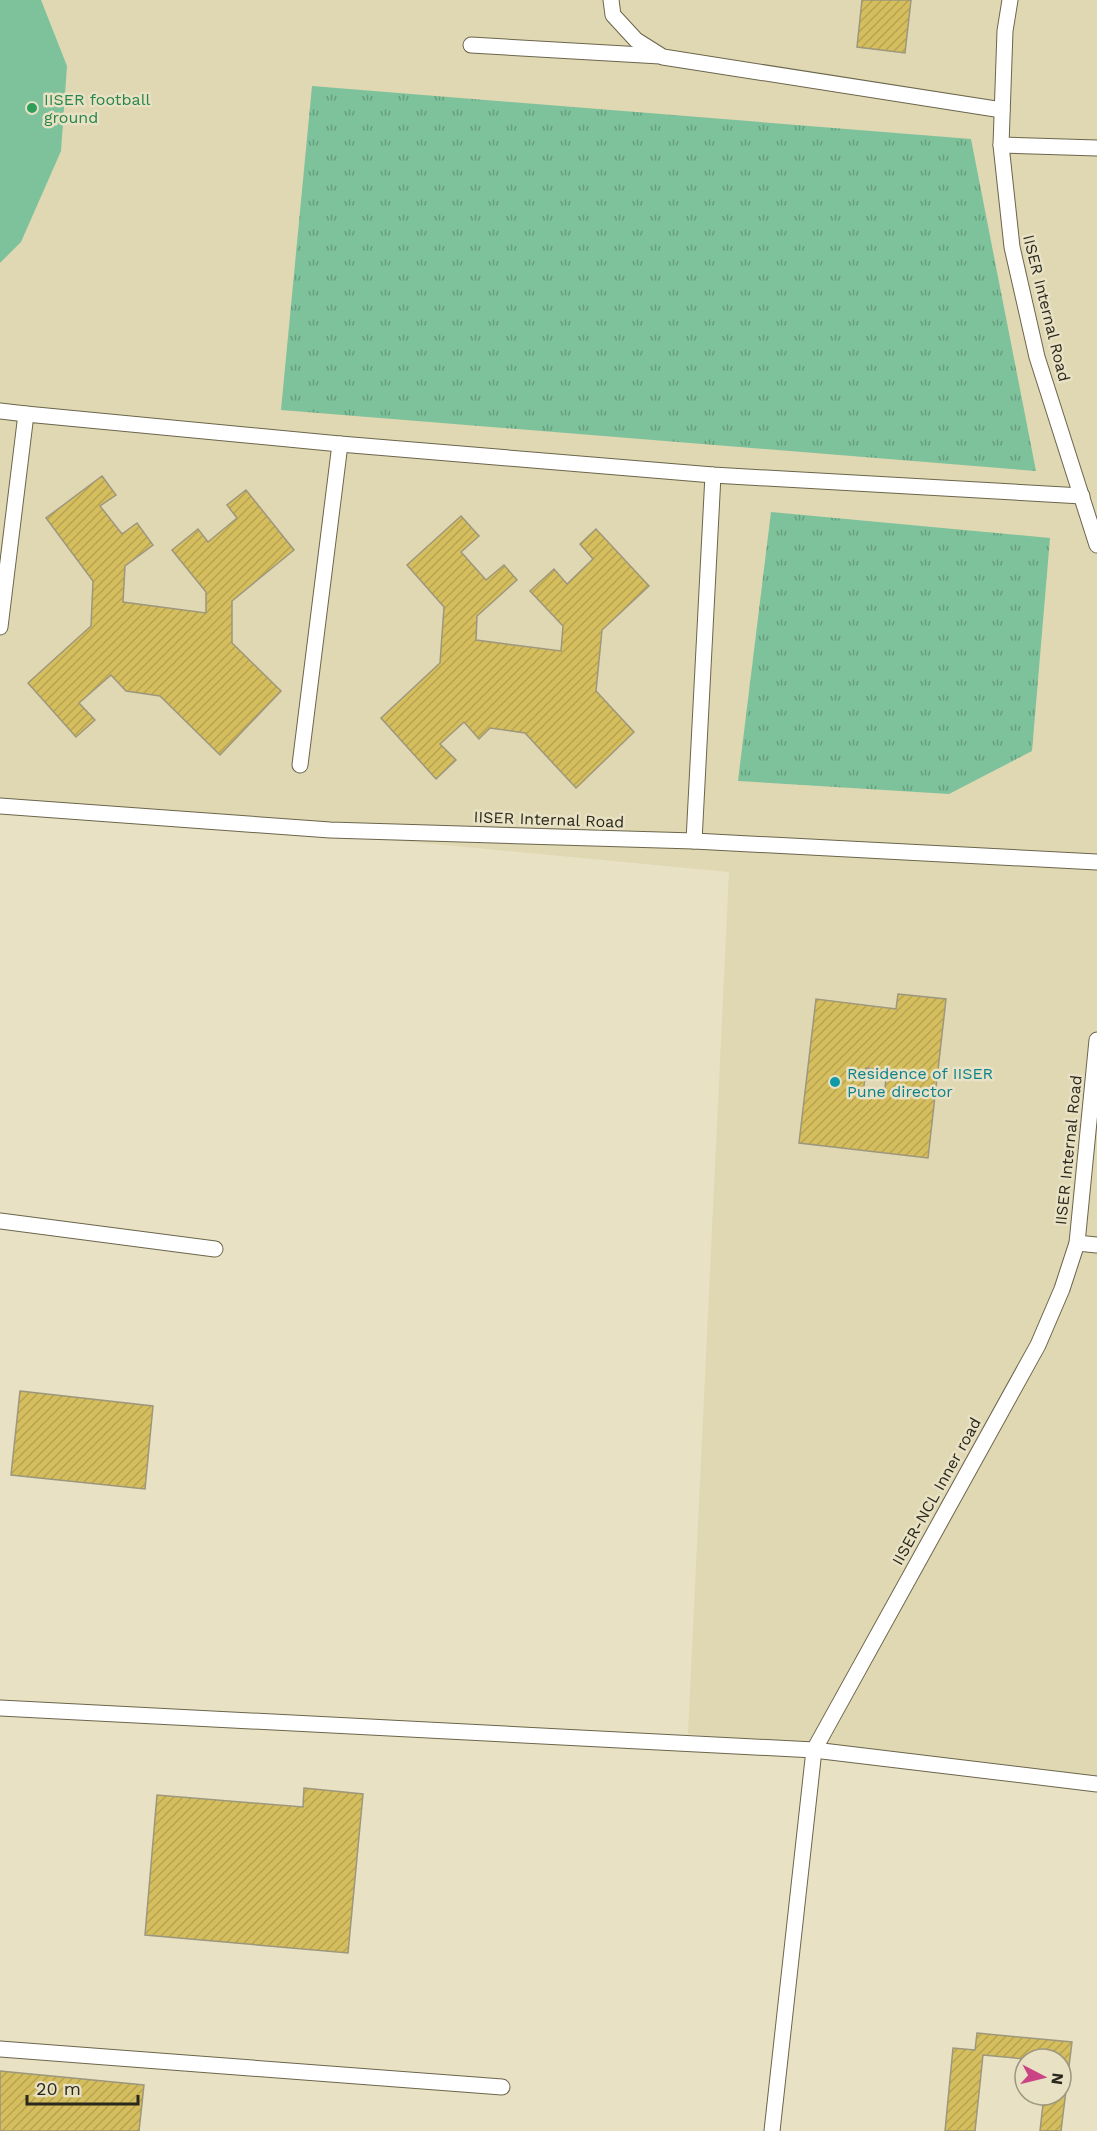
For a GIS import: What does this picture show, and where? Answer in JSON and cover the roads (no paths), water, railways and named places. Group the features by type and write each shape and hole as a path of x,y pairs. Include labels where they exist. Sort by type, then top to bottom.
{"lane":[{"path":"611,0 613,15 636,40 663,57"},
{"name":"IISER Internal Road","path":"1010,0 1005,31 1001,145 1012,247 1038,357 1097,545"},
{"path":"471,45 663,57 1002,110"},
{"path":"1001,145 1097,148"},
{"path":"0,411 340,444 714,475 1082,496"},
{"path":"0,627 26,414"},
{"path":"300,765 340,444"},
{"path":"694,842 714,475"},
{"name":"IISER Internal Road","path":"0,806 330,830 694,842 1097,862"},
{"name":"IISER Internal Road","path":"1097,1040 1077,1243 1097,1245"},
{"path":"0,1221 215,1249"},
{"name":"IISER-NCL Inner road","path":"814,1750 1038,1345 1062,1289 1077,1243"},
{"path":"0,1708 814,1750 1097,1784"},
{"path":"772,2131 814,1750"},
{"path":"0,2049 502,2087"}],"place":[{"name":"IISER football ground","path":"32,108"},
{"name":"Residence of IISER Pune director","path":"835,1082"}]}
